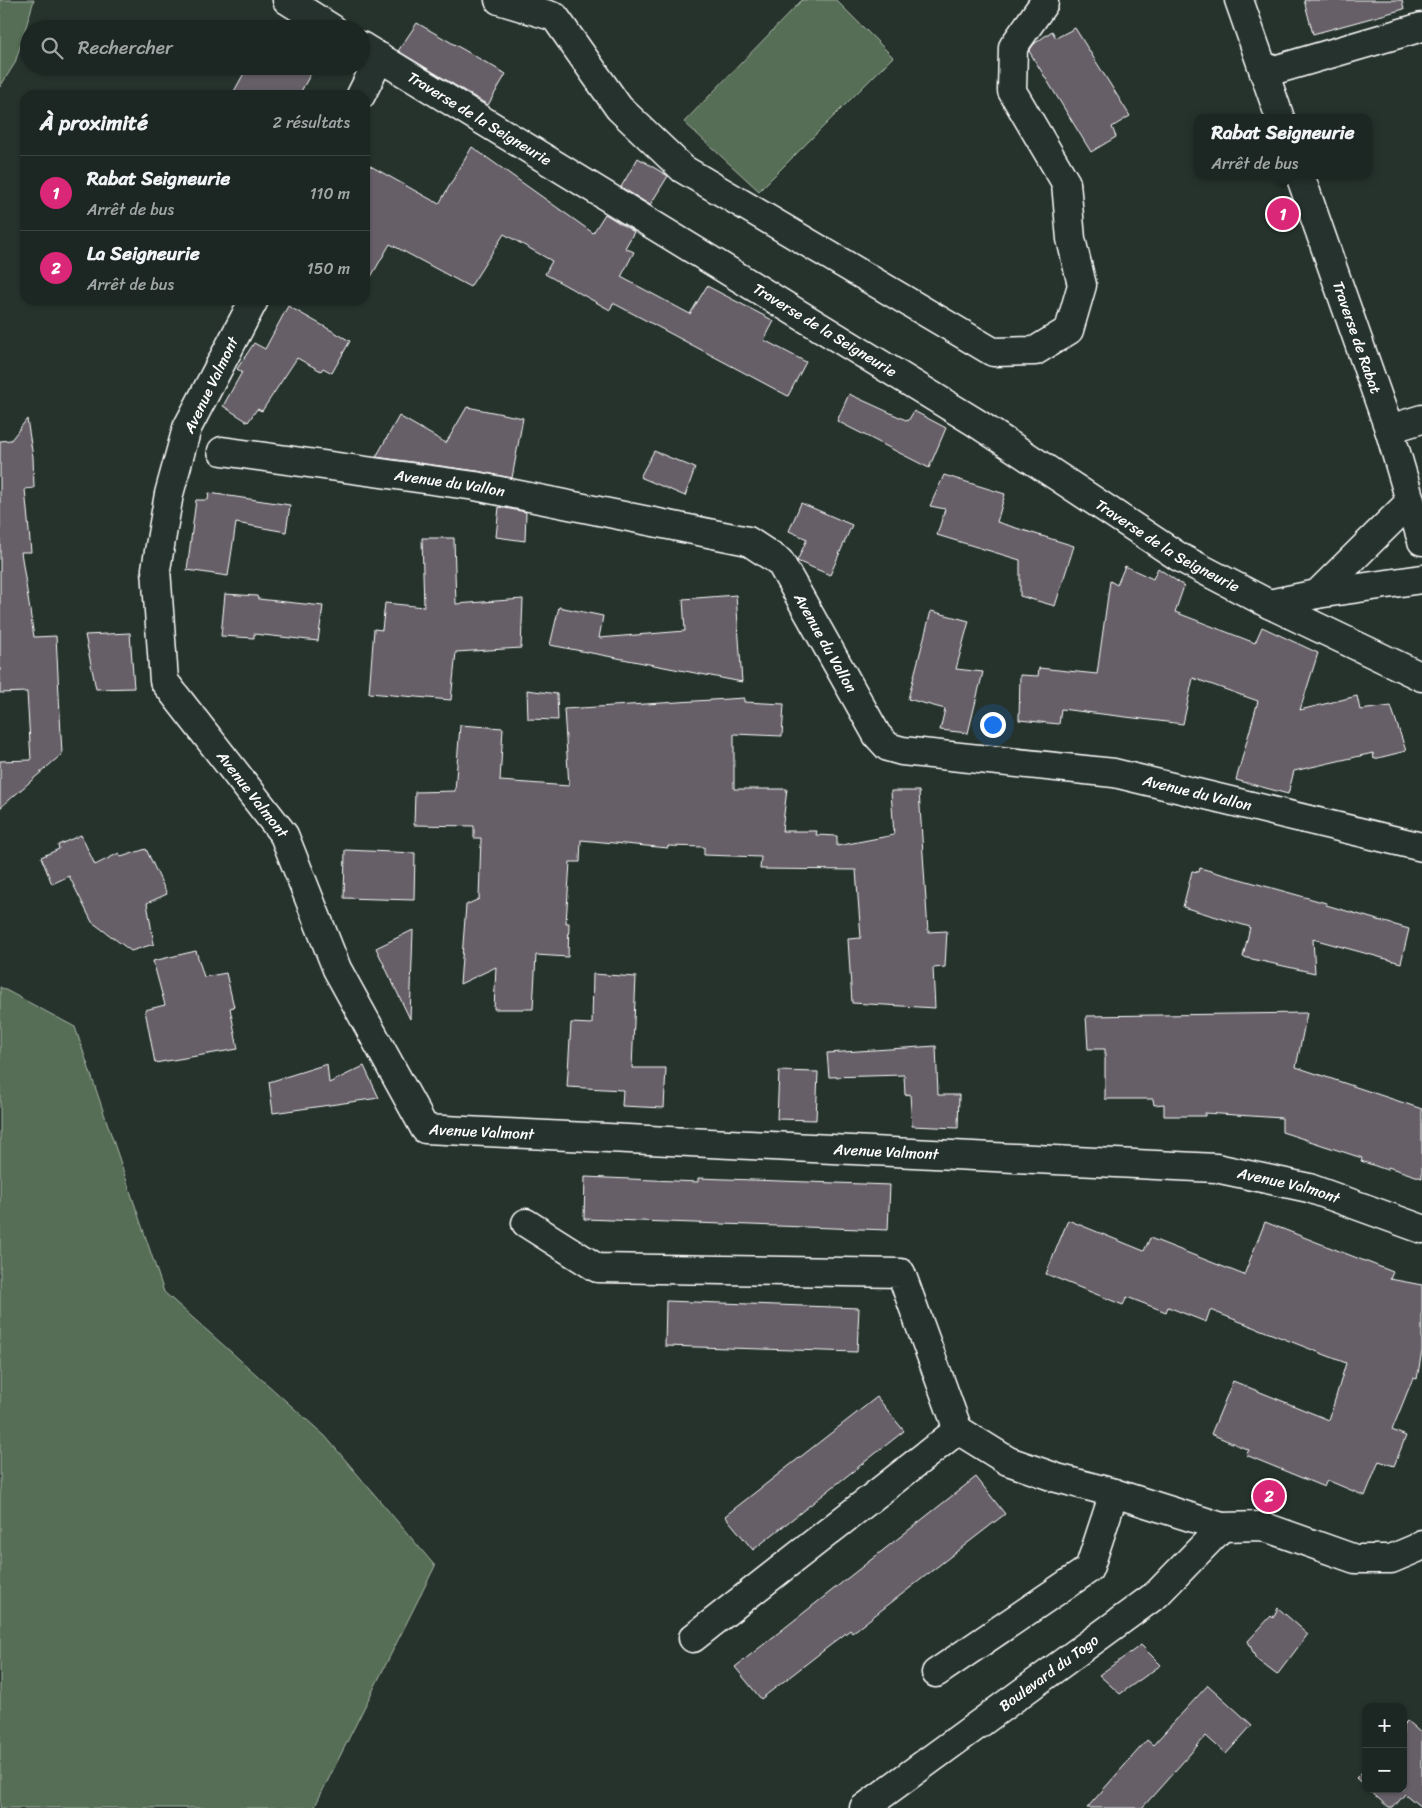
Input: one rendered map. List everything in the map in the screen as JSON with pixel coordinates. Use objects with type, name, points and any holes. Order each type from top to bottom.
[{"type":"street","points":[[286,0],[318,20]]},
{"type":"street","points":[[499,0],[551,8],[619,108],[683,169],[993,352],[1035,350],[1069,330],[1082,285],[1071,239],[1066,183],[1012,91],[1013,47],[1044,3],[1044,0]]},
{"type":"street","points":[[1239,0],[1279,114]]},
{"type":"street","points":[[1264,73],[1422,27]]},
{"type":"street","name":"Traverse de la Seigneurie","points":[[371,52],[975,422],[1179,557],[1269,604],[1422,677]]},
{"type":"street","points":[[362,90],[366,75]]},
{"type":"street","name":"Traverse de Rabat","points":[[1301,179],[1389,429],[1410,502]]},
{"type":"street","name":"Avenue Valmont","points":[[251,305],[187,428],[169,494],[156,569],[164,681],[284,835],[338,969],[425,1129],[1216,1168],[1309,1188],[1422,1229]]},
{"type":"street","points":[[1389,429],[1422,419]]},
{"type":"street","name":"Avenue du Vallon","points":[[222,451],[475,486],[748,541],[780,562],[877,735],[888,747],[902,751],[1114,774],[1422,847]]},
{"type":"street","points":[[1317,594],[1410,502],[1422,541]]},
{"type":"street","points":[[1269,604],[1317,594],[1422,579]]},
{"type":"street","points":[[526,1223],[597,1268],[901,1273],[958,1430],[1008,1461],[1057,1478],[1114,1493],[1222,1527],[1262,1526],[1356,1559],[1391,1559],[1420,1553]]},
{"type":"street","points":[[693,1638],[958,1430]]},
{"type":"street","points":[[936,1672],[1089,1569],[1114,1493]]},
{"type":"street","name":"Boulevard du Togo","points":[[864,1808],[1158,1594],[1222,1527]]},
{"type":"green space","points":[[0,0],[34,0],[28,20],[20,20],[20,46],[15,63],[0,87]]},
{"type":"green space","points":[[802,0],[836,0],[893,57],[759,191],[684,122]]},
{"type":"green space","points":[[0,987],[75,1027],[164,1292],[325,1436],[435,1566],[314,1808],[0,1808]]},
{"type":"building","points":[[1304,0],[1402,0],[1404,9],[1313,34]]},
{"type":"building","points":[[417,23],[506,74],[488,105],[398,51]]},
{"type":"building","points":[[1075,28],[1130,116],[1112,127],[1116,137],[1091,152],[1029,51],[1034,44],[1052,31],[1056,38]]},
{"type":"building","points":[[243,75],[310,75],[302,90],[235,90]]},
{"type":"building","points":[[472,147],[593,233],[605,214],[634,232],[625,248],[634,252],[621,277],[690,314],[707,286],[774,321],[764,340],[806,362],[788,396],[613,303],[610,310],[545,274],[552,261],[504,234],[470,287],[390,244],[370,278],[370,166],[439,204]]},
{"type":"building","points":[[638,158],[668,176],[650,205],[621,187]]},
{"type":"building","points":[[288,306],[350,341],[332,373],[323,368],[321,371],[297,358],[262,411],[257,409],[248,422],[223,406],[242,372],[237,369],[254,343],[265,349]]},
{"type":"building","points":[[849,394],[908,421],[914,411],[946,428],[929,468],[837,421]]},
{"type":"building","points":[[467,407],[523,418],[512,478],[477,471],[376,457],[399,416],[446,443]]},
{"type":"building","points":[[27,419],[33,457],[34,488],[25,489],[31,552],[21,552],[34,637],[56,636],[62,754],[0,808],[0,761],[31,760],[27,692],[0,693],[0,441],[11,440]]},
{"type":"building","points":[[654,451],[695,468],[685,496],[640,477]]},
{"type":"building","points":[[944,475],[1005,494],[997,522],[1074,546],[1055,606],[1020,596],[1020,560],[937,535],[945,509],[930,506]]},
{"type":"building","points":[[209,493],[290,505],[286,532],[236,523],[228,576],[187,570],[196,500],[208,500]]},
{"type":"building","points":[[801,503],[852,525],[830,575],[797,561],[807,539],[789,531]]},
{"type":"building","points":[[499,507],[526,512],[525,541],[496,537]]},
{"type":"building","points":[[422,538],[454,538],[456,604],[523,599],[521,648],[456,652],[451,700],[369,693],[374,629],[382,630],[385,603],[424,607]]},
{"type":"building","points":[[1125,566],[1153,579],[1158,568],[1184,586],[1175,612],[1255,643],[1262,627],[1318,653],[1300,710],[1357,696],[1360,710],[1391,706],[1406,751],[1374,759],[1373,753],[1294,771],[1288,794],[1236,780],[1258,701],[1193,678],[1183,724],[1061,709],[1059,724],[1019,720],[1020,675],[1038,676],[1039,668],[1097,674],[1110,581],[1117,585]]},
{"type":"building","points":[[225,594],[257,596],[258,599],[323,606],[318,641],[254,634],[254,638],[221,636]]},
{"type":"building","points":[[736,595],[742,682],[550,645],[559,607],[603,616],[599,638],[685,631],[683,599]]},
{"type":"building","points":[[931,611],[969,621],[956,669],[983,672],[968,733],[940,730],[945,709],[908,699]]},
{"type":"building","points":[[130,633],[134,688],[96,689],[85,635]]},
{"type":"building","points":[[527,690],[557,694],[558,720],[528,719]]},
{"type":"building","points":[[744,698],[744,702],[784,704],[782,736],[734,734],[734,789],[787,789],[782,831],[817,831],[816,835],[837,836],[837,846],[894,835],[891,791],[919,791],[928,932],[947,931],[945,967],[933,968],[935,1008],[852,1003],[848,939],[861,938],[856,870],[760,869],[761,857],[704,855],[704,847],[668,846],[668,848],[581,840],[580,862],[570,862],[566,923],[569,923],[568,957],[536,955],[533,1009],[494,1009],[496,967],[460,984],[466,905],[479,899],[481,838],[474,838],[474,826],[414,825],[415,792],[455,791],[460,725],[503,728],[500,781],[569,786],[564,709]]},
{"type":"building","points":[[81,835],[95,865],[119,853],[121,857],[146,849],[167,894],[147,903],[154,944],[131,951],[92,922],[69,876],[52,884],[41,857],[59,849],[58,845]]},
{"type":"building","points":[[345,850],[415,853],[414,900],[344,898]]},
{"type":"building","points":[[1200,868],[1326,903],[1326,905],[1409,929],[1401,963],[1313,939],[1315,973],[1243,957],[1250,927],[1183,907],[1192,871],[1199,872]]},
{"type":"building","points":[[413,930],[410,1019],[376,948]]},
{"type":"building","points":[[196,951],[204,977],[226,973],[234,1007],[230,1008],[238,1049],[155,1063],[145,1010],[165,1005],[153,961]]},
{"type":"building","points":[[593,974],[636,977],[632,1068],[666,1068],[664,1108],[622,1106],[623,1090],[567,1087],[571,1023],[592,1024]]},
{"type":"building","points":[[1307,1013],[1296,1067],[1422,1109],[1422,1178],[1388,1167],[1387,1170],[1361,1161],[1362,1158],[1282,1132],[1282,1118],[1205,1113],[1205,1116],[1164,1116],[1164,1104],[1154,1105],[1153,1099],[1105,1099],[1105,1049],[1088,1049],[1086,1016]]},
{"type":"building","points":[[936,1046],[938,1095],[959,1095],[958,1128],[912,1126],[910,1094],[905,1095],[904,1075],[829,1077],[827,1053]]},
{"type":"building","points":[[327,1064],[329,1083],[364,1066],[379,1098],[273,1113],[269,1082]]},
{"type":"building","points":[[779,1071],[818,1072],[816,1120],[777,1119]]},
{"type":"building","points":[[585,1177],[698,1182],[698,1178],[890,1185],[888,1230],[584,1219]]},
{"type":"building","points":[[1068,1220],[1144,1251],[1150,1238],[1244,1275],[1265,1222],[1393,1272],[1390,1279],[1422,1285],[1422,1351],[1417,1379],[1413,1378],[1392,1430],[1406,1436],[1394,1466],[1379,1461],[1365,1496],[1327,1480],[1324,1487],[1246,1455],[1249,1450],[1211,1434],[1233,1381],[1329,1420],[1346,1363],[1210,1310],[1206,1322],[1168,1307],[1166,1312],[1127,1297],[1123,1305],[1046,1274]]},
{"type":"building","points":[[666,1301],[859,1308],[857,1352],[665,1346]]},
{"type":"building","points":[[877,1397],[904,1431],[753,1550],[725,1516]]},
{"type":"building","points":[[976,1477],[1005,1514],[852,1633],[850,1630],[761,1699],[735,1667]]},
{"type":"building","points":[[1278,1608],[1308,1634],[1277,1675],[1256,1659],[1248,1641],[1271,1616],[1273,1618]]},
{"type":"building","points":[[1141,1645],[1161,1665],[1120,1694],[1099,1675]]},
{"type":"building","points":[[1208,1685],[1252,1725],[1226,1754],[1206,1736],[1142,1808],[1087,1808],[1147,1740],[1153,1745]]},
{"type":"building","points":[[1407,1721],[1422,1734],[1422,1808],[1405,1794],[1393,1808],[1389,1808],[1372,1793],[1407,1793]]},
{"type":"building","points":[[1362,1772],[1362,1783],[1356,1778]]},
{"type":"place","name":"Rabat Seigneurie","points":[[1283,214]]},
{"type":"place","name":"La Seigneurie","points":[[1269,1496]]}]
